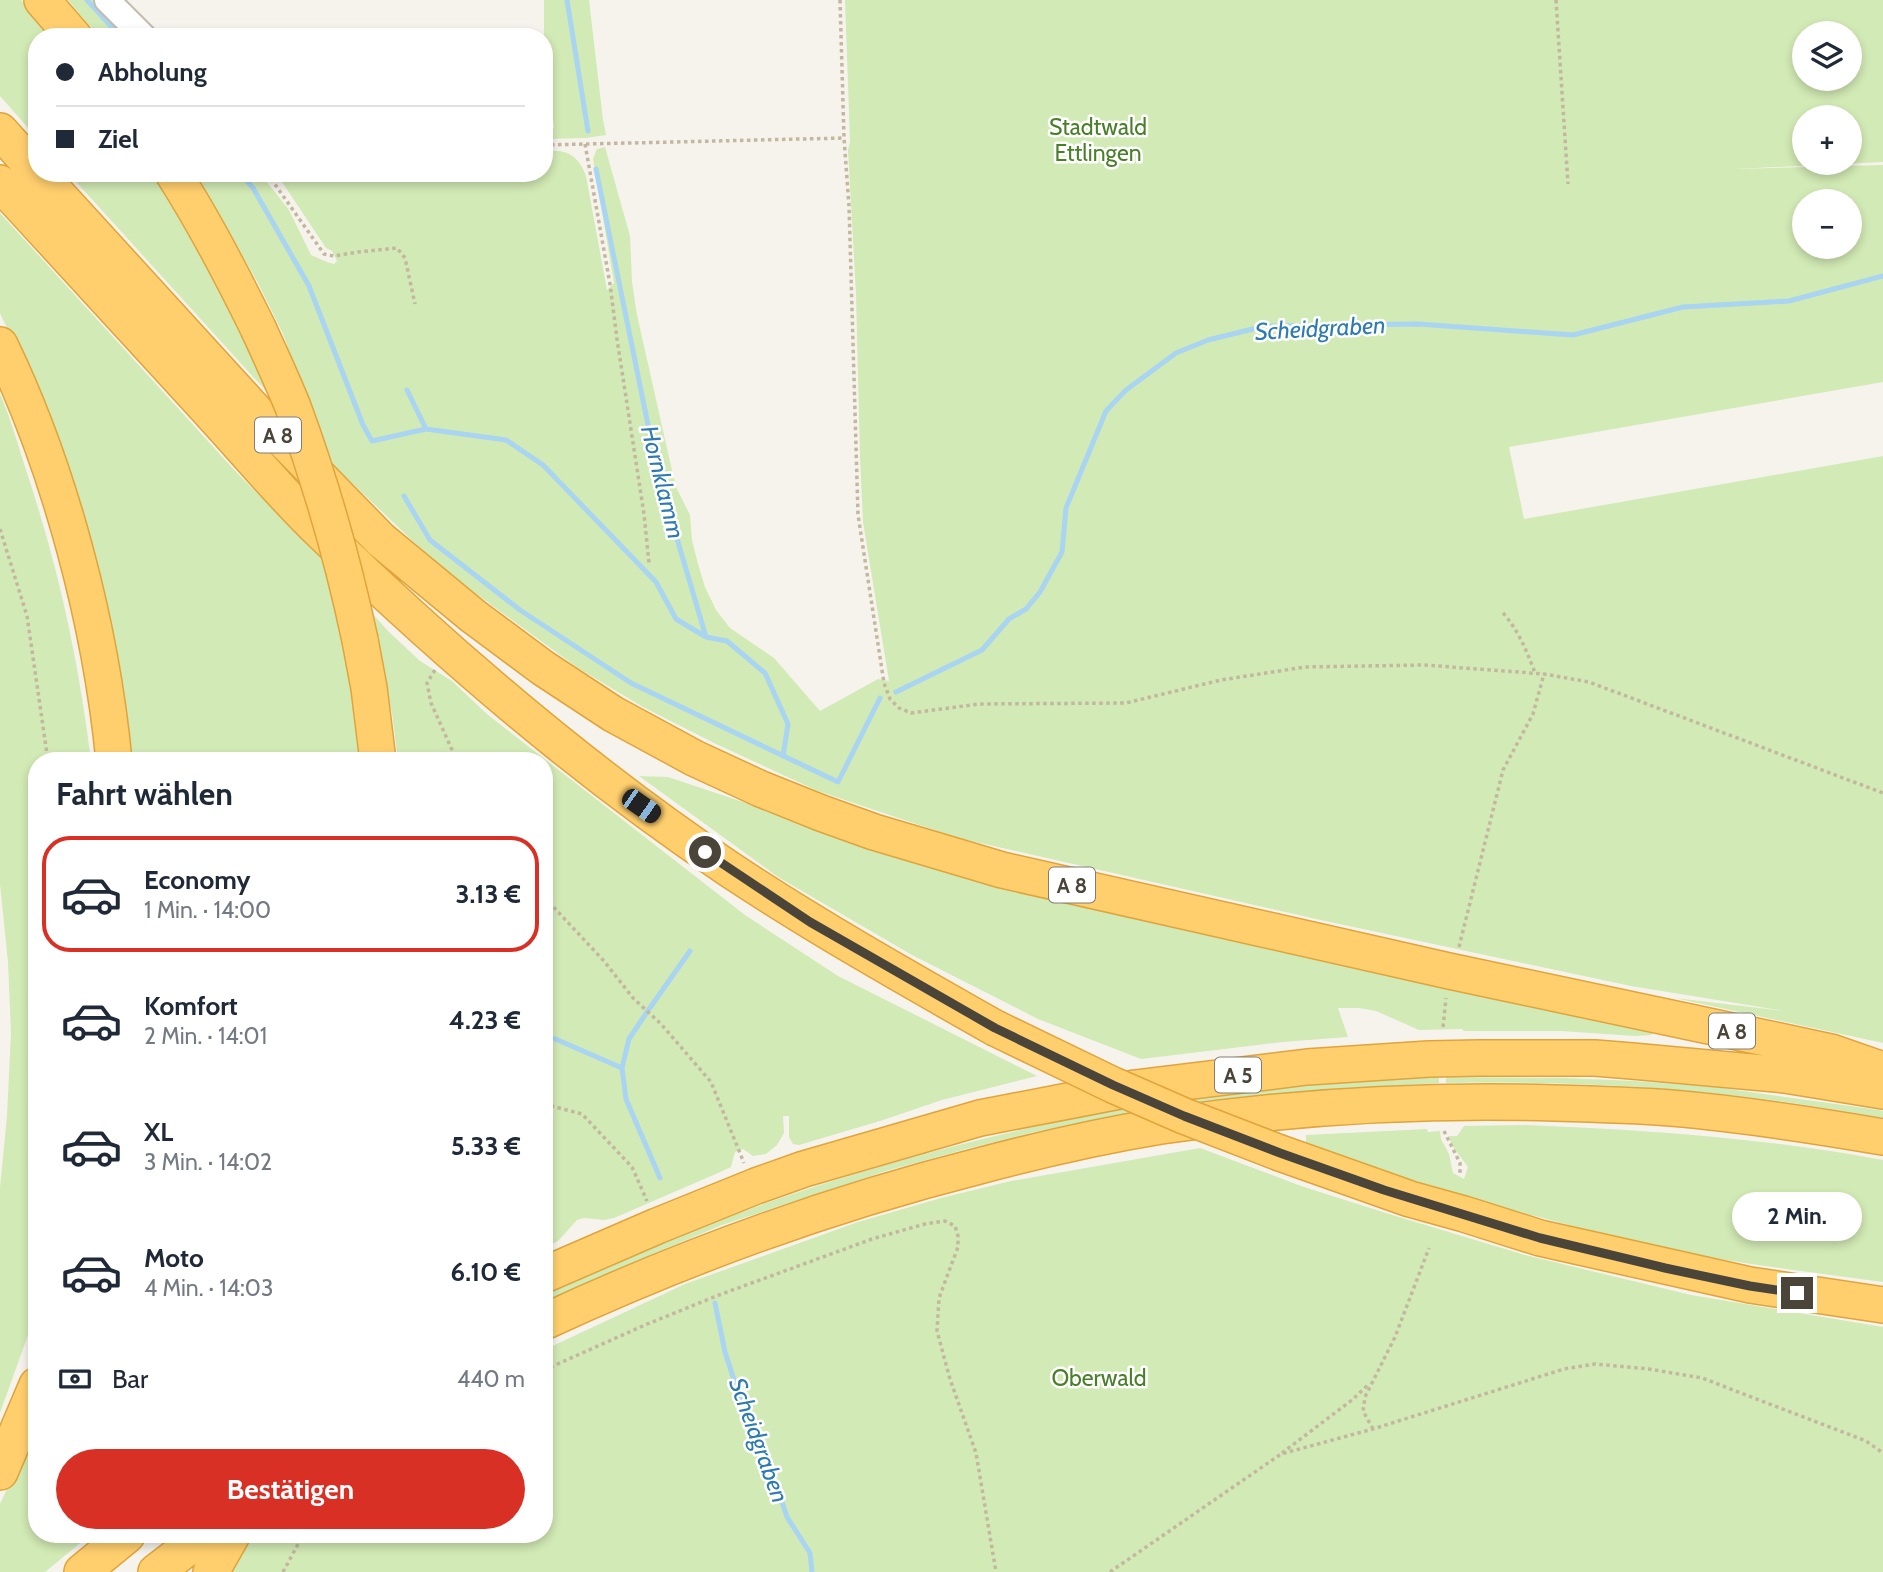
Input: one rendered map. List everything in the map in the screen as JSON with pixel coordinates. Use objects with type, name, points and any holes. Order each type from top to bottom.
[{"type":"highway","points":[[42,0],[66,28]]},
{"type":"highway","name":"A 8","points":[[0,131],[28,162]]},
{"type":"highway","name":"A 8","points":[[46,182],[259,415],[381,540],[473,616],[543,668],[612,714],[694,758],[821,813],[874,832],[1002,870],[1449,971],[1831,1052],[1883,1070]]},
{"type":"highway","name":"A 8","points":[[179,182],[233,276],[258,328],[292,404],[313,463],[346,574],[369,688],[377,752]]},
{"type":"highway","name":"A 8","points":[[0,183],[318,530],[448,650],[552,738],[641,806],[810,922],[995,1028],[1184,1116],[1280,1153],[1410,1199],[1540,1238],[1750,1286],[1883,1305]]},
{"type":"highway","points":[[0,345],[33,423],[74,548],[96,643],[113,752]]},
{"type":"highway","name":"A 5","points":[[553,1271],[756,1186],[852,1154],[980,1118],[1135,1088],[1307,1067],[1429,1059],[1595,1059],[1785,1075],[1883,1091]]},
{"type":"highway","name":"A 5","points":[[553,1318],[682,1262],[822,1210],[1025,1154],[1161,1126],[1357,1106],[1509,1102],[1669,1108],[1883,1137]]},
{"type":"highway","points":[[0,1472],[28,1406]]},
{"type":"highway","points":[[82,1572],[117,1543]]},
{"type":"highway","points":[[156,1572],[194,1543]]},
{"type":"highway","points":[[211,1572],[227,1543]]},
{"type":"lane","points":[[107,0],[135,28]]},
{"type":"path","points":[[840,0],[859,515],[884,683],[890,699],[900,708],[911,713],[979,704],[1126,703],[1221,680],[1305,667],[1423,664],[1535,673],[1589,682],[1883,793]]},
{"type":"path","points":[[1556,0],[1568,184]]},
{"type":"path","points":[[553,145],[844,138]]},
{"type":"path","points":[[585,144],[610,284],[649,563]]},
{"type":"path","points":[[273,182],[324,254],[334,256],[397,248],[405,258],[415,304]]},
{"type":"path","points":[[0,529],[27,616],[47,752]]},
{"type":"path","points":[[1503,613],[1525,647],[1535,673]]},
{"type":"path","points":[[448,650],[427,683],[430,703],[453,752]]},
{"type":"path","points":[[1459,947],[1503,770],[1533,714],[1544,674]]},
{"type":"path","points":[[553,907],[604,961],[633,998],[662,1024],[711,1082],[756,1186]]},
{"type":"path","points":[[1443,1027],[1447,995]]},
{"type":"path","points":[[553,1106],[582,1114],[632,1167],[657,1226]]},
{"type":"path","points":[[1444,1131],[1460,1163],[1460,1174]]},
{"type":"path","points":[[553,1366],[719,1295],[872,1239],[946,1221],[955,1226],[958,1247],[939,1298],[937,1331],[950,1379],[976,1453],[996,1572]]},
{"type":"path","points":[[1373,1429],[1363,1411],[1365,1397],[1395,1337],[1429,1248]]},
{"type":"path","points":[[1280,1454],[1373,1429],[1564,1369],[1595,1364],[1702,1378],[1866,1441],[1883,1453]]},
{"type":"path","points":[[1110,1572],[1280,1454],[1352,1400],[1371,1381]]},
{"type":"path","points":[[283,1572],[299,1543]]},
{"type":"green space","points":[[0,0],[21,0],[47,28],[28,28],[28,128],[0,96]]},
{"type":"green space","points":[[68,0],[103,0],[131,28],[91,28]]},
{"type":"green space","points":[[544,0],[589,0],[606,135],[553,139],[553,28],[544,28]]},
{"type":"green space","name":"Stadtwald Ettlingen","points":[[845,0],[1883,0],[1883,162],[1862,163],[1862,105],[1792,105],[1792,166],[1735,169],[1792,167],[1792,175],[1862,175],[1862,166],[1883,165],[1883,382],[1509,447],[1524,519],[1883,456],[1883,1043],[1675,998],[1784,1011],[1631,986],[1316,919],[958,838],[818,791],[643,707],[578,668],[471,590],[418,546],[330,462],[283,334],[258,283],[201,182],[267,182],[289,210],[311,255],[334,264],[337,261],[332,251],[326,248],[282,182],[553,182],[553,151],[565,152],[580,163],[586,176],[607,290],[614,283],[593,159],[597,149],[605,147],[630,236],[637,315],[673,475],[690,515],[692,540],[705,587],[716,610],[730,628],[774,658],[820,711],[878,679],[889,681],[863,522],[856,294],[848,150],[850,141]]},
{"type":"green space","points":[[76,182],[160,182],[205,253],[267,392]]},
{"type":"green space","points":[[0,213],[237,473],[326,562],[341,616],[362,752],[127,752],[25,367],[0,313]]},
{"type":"green space","points":[[0,394],[11,422],[57,578],[74,650],[90,752],[28,752],[28,1335],[0,1413],[0,1188],[11,1033],[8,962],[0,884]]},
{"type":"green space","points":[[371,612],[420,661],[452,681],[488,715],[536,752],[397,752],[392,713]]},
{"type":"green space","points":[[553,766],[745,915],[838,976],[1037,1076],[942,1100],[799,1145],[793,1144],[789,1137],[789,1116],[783,1116],[784,1133],[777,1145],[766,1154],[753,1156],[743,1149],[735,1152],[731,1167],[614,1218],[577,1220],[553,1244]]},
{"type":"green space","points":[[639,776],[668,777],[824,829],[1414,982],[1653,1031],[1652,1035],[1419,1030],[1376,1011],[1338,1008],[1348,1037],[1141,1059],[1038,1019],[912,955],[778,877]]},
{"type":"green space","points":[[1439,1077],[1439,1083],[1336,1089],[1204,1103],[1034,1132],[886,1171],[722,1225],[553,1298],[553,1292],[625,1258],[708,1224],[878,1167],[1051,1123],[1227,1093]]},
{"type":"green space","points":[[1446,1077],[1564,1078],[1714,1087],[1879,1110],[1883,1111],[1883,1118],[1772,1100],[1679,1090],[1562,1083],[1446,1083]]},
{"type":"green space","points":[[1527,1125],[1706,1136],[1883,1160],[1883,1282],[1718,1259],[1621,1239],[1390,1177],[1390,1172],[1306,1143],[1306,1135],[1427,1129],[1428,1132],[1440,1131],[1453,1173],[1464,1179],[1468,1167],[1451,1144],[1449,1136],[1457,1136],[1464,1126]]},
{"type":"green space","name":"Oberwald","points":[[1200,1148],[1301,1186],[1525,1255],[1691,1295],[1883,1327],[1883,1572],[232,1572],[247,1543],[553,1543],[553,1346],[685,1284],[858,1222],[1011,1181]]},
{"type":"green space","points":[[28,1443],[28,1543],[80,1543],[45,1572],[0,1572],[0,1504]]},
{"type":"waterway","points":[[87,0],[113,28]]},
{"type":"waterway","name":"Hornklamm","points":[[567,0],[588,131]]},
{"type":"waterway","name":"Hornklamm","points":[[596,169],[658,474],[706,637],[727,641],[765,673],[788,724],[783,756]]},
{"type":"waterway","points":[[248,182],[309,286],[363,425],[372,441],[426,429]]},
{"type":"waterway","name":"Scheidgraben","points":[[896,692],[982,650],[1009,619],[1026,609],[1040,592],[1062,552],[1066,508],[1106,411],[1126,390],[1176,353],[1208,340],[1265,326],[1418,324],[1573,335],[1683,307],[1789,301],[1883,276]]},
{"type":"waterway","points":[[407,390],[426,429],[506,440],[543,465],[656,582],[676,619],[706,637]]},
{"type":"waterway","points":[[404,496],[430,540],[520,610],[631,683],[838,782],[880,698]]},
{"type":"waterway","name":"Scheidgraben","points":[[660,1178],[626,1099],[622,1068],[629,1039],[690,951]]},
{"type":"waterway","points":[[553,1038],[622,1068]]},
{"type":"waterway","name":"Scheidgraben","points":[[715,1303],[725,1352],[743,1408],[772,1472],[787,1517],[810,1553],[812,1572]]},
{"type":"route","points":[[705,852],[810,922],[995,1028],[1184,1116],[1410,1199],[1540,1238],[1665,1268],[1797,1293]]}]
